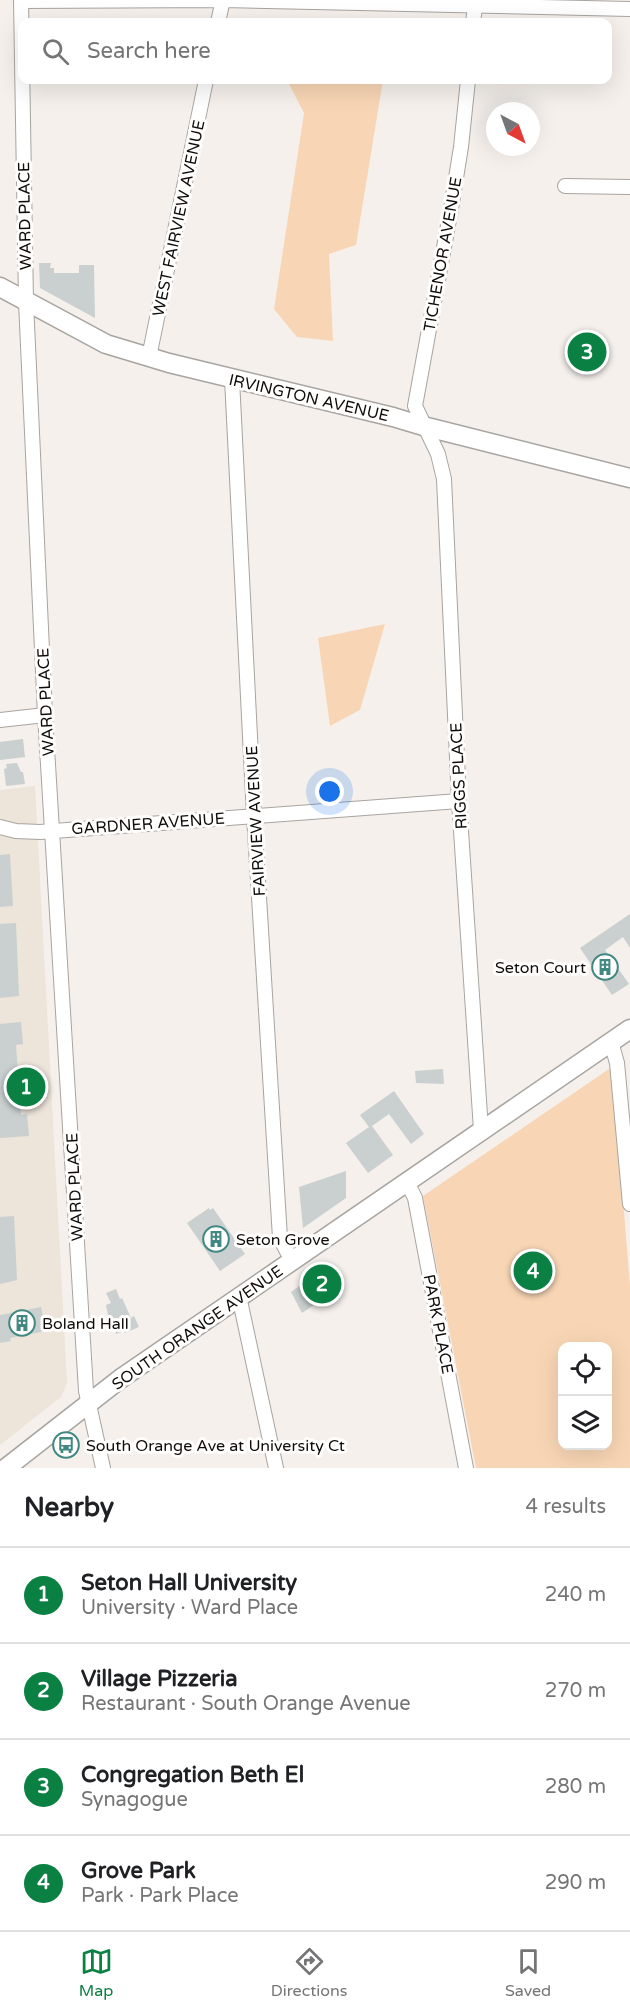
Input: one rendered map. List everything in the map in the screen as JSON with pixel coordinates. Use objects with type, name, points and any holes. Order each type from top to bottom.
[{"type":"main road","name":"IRVINGTON AVENUE","points":[[0,287],[106,344],[169,363],[389,416],[630,478]]},
{"type":"main road","name":"SOUTH ORANGE AVENUE","points":[[6,1468],[89,1403],[239,1296],[630,1029]]},
{"type":"street","points":[[21,0],[476,2],[630,9]]},
{"type":"street","name":"WARD PLACE","points":[[21,0],[21,18]]},
{"type":"street","points":[[219,18],[223,0]]},
{"type":"street","points":[[474,18],[476,2]]},
{"type":"street","name":"WARD PLACE","points":[[22,84],[26,302],[45,715],[86,1391],[103,1468]]},
{"type":"street","name":"WEST FAIRVIEW AVENUE","points":[[149,357],[205,84]]},
{"type":"street","name":"TICHENOR AVENUE","points":[[423,426],[415,406],[451,209],[468,84]]},
{"type":"street","points":[[566,186],[630,187]]},
{"type":"street","name":"FAIRVIEW AVENUE","points":[[232,378],[254,816],[280,1238],[292,1261]]},
{"type":"street","name":"RIGGS PLACE","points":[[423,426],[438,454],[444,479],[459,801],[481,1130]]},
{"type":"street","points":[[0,720],[45,715]]},
{"type":"street","name":"GARDNER AVENUE","points":[[0,827],[16,831],[52,830],[459,801]]},
{"type":"street","points":[[611,1042],[618,1062],[630,1204]]},
{"type":"street","name":"PARK PLACE","points":[[407,1182],[415,1198],[466,1468]]},
{"type":"street","points":[[239,1296],[276,1468]]},
{"type":"shaded area","points":[[289,84],[382,84],[356,245],[329,254],[333,341],[297,337],[274,309],[304,113]]},
{"type":"shaded area","points":[[385,624],[360,710],[330,726],[318,638]]},
{"type":"shaded area","points":[[35,786],[67,1383],[61,1397],[0,1445],[0,790]]},
{"type":"shaded area","points":[[609,1069],[613,1076],[630,1286],[630,1468],[476,1468],[423,1196]]},
{"type":"building","points":[[39,263],[51,263],[50,268],[54,268],[54,273],[79,273],[79,265],[94,265],[95,318],[40,288]]},
{"type":"building","points":[[23,739],[25,757],[0,760],[0,742]]},
{"type":"building","points":[[17,763],[23,772],[25,784],[6,786],[4,769],[7,768],[6,764]]},
{"type":"building","points":[[10,854],[13,906],[0,907],[0,855]]},
{"type":"building","name":"Seton Court","points":[[630,914],[630,948],[623,937],[605,950],[629,984],[612,995],[580,948]]},
{"type":"building","points":[[16,923],[19,996],[0,998],[0,924]]},
{"type":"building","points":[[21,1022],[23,1044],[16,1045],[21,1115],[27,1114],[29,1136],[0,1138],[0,1024]]},
{"type":"building","points":[[443,1069],[444,1084],[416,1083],[415,1071]]},
{"type":"building","points":[[394,1091],[424,1134],[411,1144],[389,1114],[372,1126],[393,1155],[368,1173],[346,1143],[369,1127],[360,1115]]},
{"type":"building","points":[[346,1171],[346,1198],[303,1228],[299,1187]]},
{"type":"building","name":"Seton Grove","points":[[209,1208],[210,1210],[213,1208],[245,1254],[220,1271],[187,1223]]},
{"type":"building","name":"Boland Hall","points":[[14,1216],[17,1280],[0,1284],[0,1217]]},
{"type":"building","points":[[327,1267],[332,1282],[327,1284],[333,1292],[302,1313],[291,1292]]},
{"type":"building","points":[[116,1289],[131,1318],[134,1316],[139,1327],[116,1334],[111,1322],[106,1320],[108,1315],[106,1305],[111,1303],[106,1293]]},
{"type":"building","name":"Boland Hall","points":[[41,1307],[46,1331],[10,1338],[11,1341],[0,1343],[0,1315]]},
{"type":"place","name":"Congregation Beth El","points":[[587,352]]},
{"type":"place","name":"Seton Court","points":[[605,967]]},
{"type":"place","name":"Seton Hall University","points":[[26,1087]]},
{"type":"place","name":"Seton Grove","points":[[216,1239]]},
{"type":"place","name":"Grove Park","points":[[533,1271]]},
{"type":"place","name":"Village Pizzeria","points":[[322,1284]]},
{"type":"place","name":"Boland Hall","points":[[22,1323]]},
{"type":"place","name":"South Orange Ave at University Ct","points":[[66,1445]]}]
